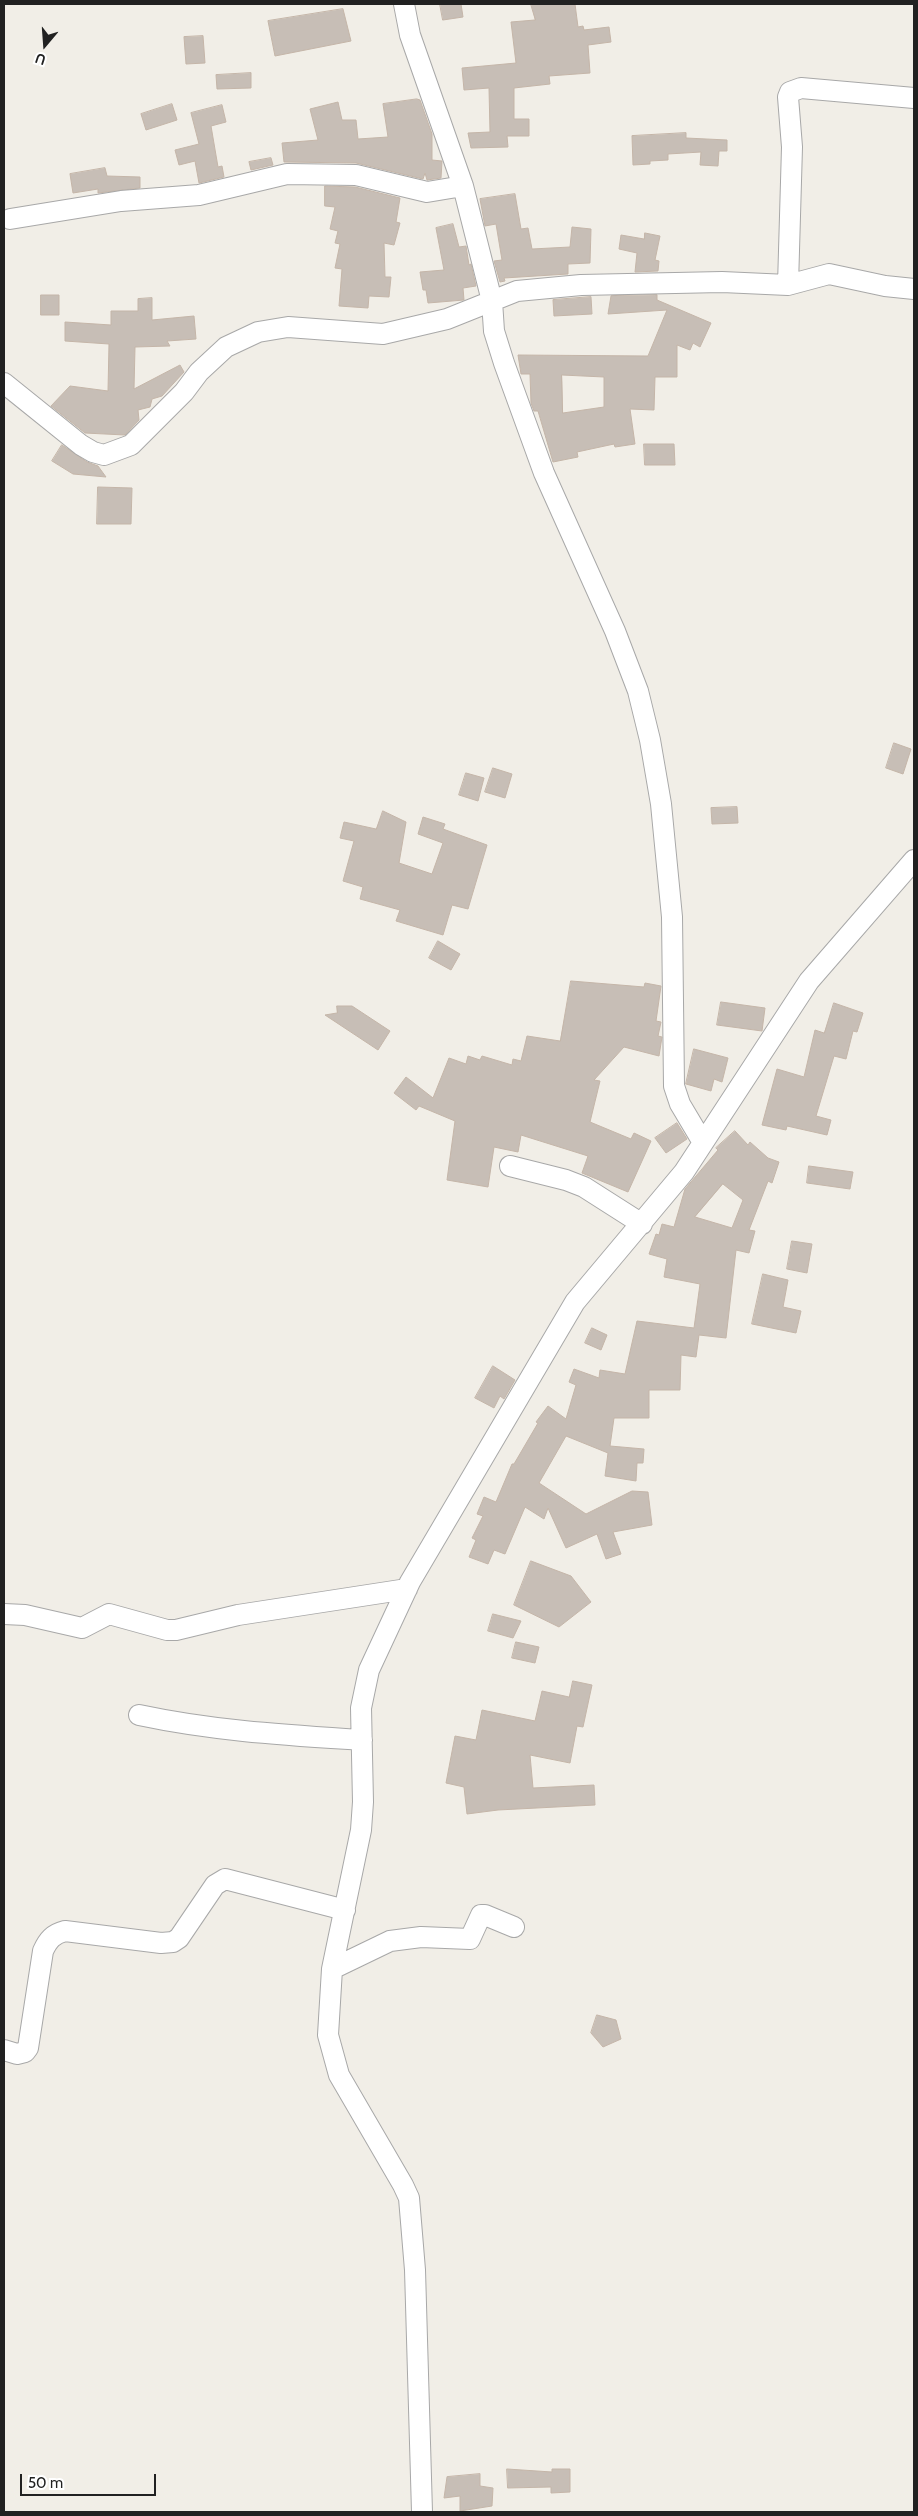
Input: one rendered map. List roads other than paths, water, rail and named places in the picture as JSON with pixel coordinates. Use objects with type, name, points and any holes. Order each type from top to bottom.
[{"type":"street","points":[[404,4],[410,35],[463,186],[492,301],[494,331],[504,363],[544,473],[616,631],[638,691],[650,740],[661,804],[672,916],[674,1086],[680,1104],[702,1141]]},
{"type":"street","points":[[788,286],[792,148],[788,97],[790,92],[801,88],[914,98]]},
{"type":"street","points":[[10,220],[121,202],[199,195],[287,174],[356,175],[427,192],[463,186]]},
{"type":"street","points":[[4,383],[81,445],[93,452],[104,455],[132,446],[184,392],[199,372],[226,347],[258,332],[288,327],[383,334],[447,318],[517,291],[581,285],[722,282],[788,286],[829,274],[914,289]]},
{"type":"street","points":[[422,2512],[415,2270],[409,2198],[339,2075],[328,2035],[332,1969],[361,1830],[361,1708],[364,1686],[406,1589],[575,1302],[684,1172],[702,1141],[809,981],[914,860]]},
{"type":"street","points":[[510,1166],[566,1180],[584,1187],[642,1224]]},
{"type":"street","points":[[4,1614],[25,1615],[82,1628],[109,1614],[167,1630],[176,1630],[238,1616],[406,1589]]},
{"type":"street","points":[[139,1715],[240,1732],[362,1740]]},
{"type":"street","points":[[4,2050],[17,2054],[25,2052],[28,2048],[43,1951],[46,1943],[57,1933],[65,1932],[161,1943],[173,1942],[179,1938],[215,1886],[225,1879],[345,1910]]},
{"type":"street","points":[[332,1969],[390,1940],[421,1936],[470,1939],[481,1915],[514,1927]]}]
